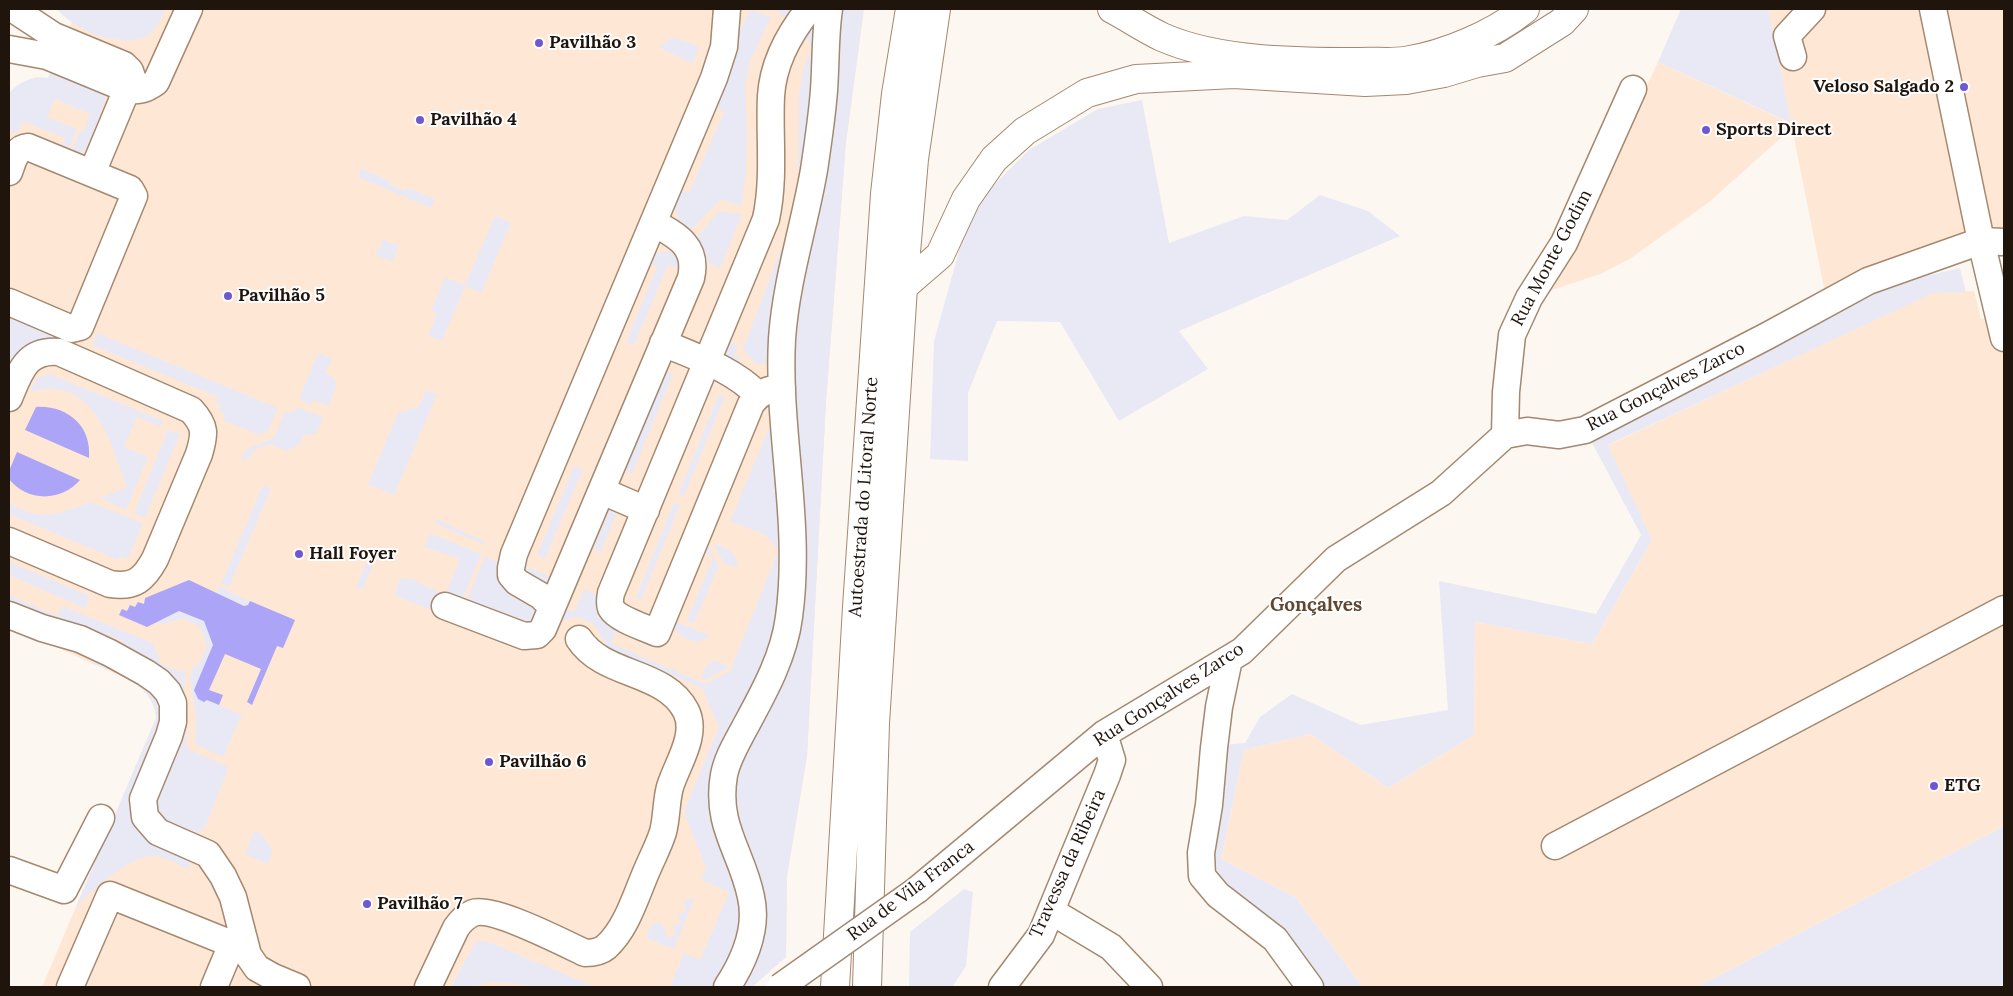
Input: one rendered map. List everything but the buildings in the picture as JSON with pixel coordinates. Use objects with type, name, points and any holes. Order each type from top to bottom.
[{"type":"highway","name":"Autoestrada do Litoral Norte","points":[[835,987],[856,607],[885,194],[896,94],[910,9]]},
{"type":"highway","name":"Autoestrada do Litoral Norte","points":[[867,987],[875,723],[903,287],[914,159],[936,9]]},
{"type":"highway","points":[[1112,9],[1162,37],[1207,51],[1248,57],[1327,62],[1405,61],[1435,53],[1482,37],[1512,20],[1525,9]]},
{"type":"highway","points":[[1477,63],[1492,48],[1550,9]]},
{"type":"highway","points":[[903,287],[940,255],[966,199],[994,159],[1025,131],[1087,93],[1136,79],[1234,74],[1365,82],[1406,80],[1506,58],[1562,22],[1574,9]]},
{"type":"street","points":[[13,9],[54,36],[124,65],[130,71],[132,77],[92,173]]},
{"type":"street","points":[[9,49],[47,56],[127,89],[137,91],[148,88],[156,82],[190,9]]},
{"type":"street","points":[[552,607],[541,596],[517,582],[511,575],[510,568],[514,554],[720,63],[726,34],[726,9]]},
{"type":"street","points":[[770,391],[751,404],[657,634],[618,615],[611,609],[611,593],[766,219],[771,197],[772,180],[771,94],[784,47],[793,30],[809,9]]},
{"type":"street","points":[[727,987],[736,973],[747,948],[752,925],[752,899],[724,817],[722,796],[724,773],[729,757],[771,677],[782,647],[789,619],[793,569],[792,507],[770,391],[782,340],[787,289],[807,209],[820,131],[829,9]]},
{"type":"street","points":[[1793,57],[1787,36],[1812,9]]},
{"type":"street","points":[[1933,9],[1993,241],[2004,338]]},
{"type":"street","name":"Rua Monte Godim","points":[[1505,435],[1506,392],[1512,334],[1529,298],[1564,243],[1633,89]]},
{"type":"street","points":[[9,172],[17,151],[28,147],[130,189],[134,196],[80,327],[72,328],[9,302]]},
{"type":"street","points":[[445,606],[512,632],[530,636],[537,635],[543,629],[602,491],[690,278],[694,264],[692,254],[684,244],[654,223]]},
{"type":"street","name":"Rua Gonçalves Zarco","points":[[1038,789],[1104,734],[1242,651],[1336,559],[1441,493],[1505,435],[1527,431],[1560,435],[1585,430],[1767,336],[1868,281],[1993,241]]},
{"type":"street","points":[[663,342],[736,376],[748,384],[770,391]]},
{"type":"street","points":[[9,398],[26,362],[36,354],[46,351],[58,352],[192,410],[200,419],[204,430],[199,454],[161,544],[148,572],[140,580],[121,586],[110,584],[9,541]]},
{"type":"street","points":[[602,491],[646,510]]},
{"type":"street","points":[[1555,846],[2004,609]]},
{"type":"street","points":[[9,615],[42,628],[62,641],[90,654],[131,665],[159,682],[168,692],[173,702],[174,713],[169,736],[143,799],[144,817],[158,832],[208,854],[223,876],[233,897],[238,942],[257,968],[297,987]]},
{"type":"street","points":[[428,987],[456,928],[461,921],[474,913],[494,913],[585,953],[595,953],[605,947],[626,919],[662,834],[667,814],[668,794],[688,740],[690,726],[680,699],[661,686],[599,659],[586,650],[579,639]]},
{"type":"street","points":[[1229,658],[1219,707],[1210,805],[1200,853],[1202,876],[1218,895],[1276,939],[1310,987]]},
{"type":"street","name":"Travessa da Ribeira","points":[[1002,987],[1040,935],[1112,760],[1104,734]]},
{"type":"street","name":"Rua de Vila Franca","points":[[780,987],[917,890],[1038,789]]},
{"type":"street","points":[[9,870],[64,890],[101,818]]},
{"type":"street","points":[[70,987],[110,894],[238,942]]},
{"type":"street","points":[[1051,911],[1111,947],[1147,987]]},
{"type":"street","points":[[214,987],[238,942]]},
{"type":"shaded area","points":[[57,9],[864,9],[846,142],[826,402],[807,756],[787,876],[786,957],[752,987],[42,987],[156,718],[155,709],[150,697],[141,687],[9,626],[9,93],[25,81],[36,77],[48,78],[72,22]]},
{"type":"shaded area","points":[[57,9],[165,9],[158,25],[149,35],[140,39],[126,40],[106,38],[88,32],[72,22]]},
{"type":"shaded area","points":[[750,9],[771,17],[750,61],[745,84],[746,172],[741,206],[721,199],[686,235],[678,218],[675,207],[675,195],[677,189],[689,193],[724,112],[712,106],[733,28],[741,29]]},
{"type":"shaded area","points":[[769,9],[797,9],[788,21],[779,12]]},
{"type":"shaded area","points":[[841,9],[864,9],[846,142],[826,402],[807,756],[787,876],[786,957],[752,987],[739,987],[742,845],[731,783],[783,679],[790,359]]},
{"type":"shaded area","points":[[1681,9],[1768,9],[1791,123],[1658,62]]},
{"type":"shaded area","points":[[1768,9],[2004,9],[2004,256],[1981,241],[1827,303],[1792,128],[1708,203],[1631,258],[1603,273],[1549,291],[1658,62],[1790,123]]},
{"type":"shaded area","points":[[819,10],[816,50],[800,33]]},
{"type":"shaded area","points":[[675,38],[699,46],[693,63],[659,48],[668,39]]},
{"type":"shaded area","points":[[810,52],[816,58],[812,128],[771,362],[757,365],[743,349],[791,223],[798,186],[799,96],[803,70]]},
{"type":"shaded area","points":[[52,70],[103,93],[106,98],[88,147],[80,153],[71,152],[80,131],[83,132],[90,114],[55,99],[47,117],[77,129],[68,150],[61,147],[65,138],[22,121],[17,134],[9,130],[9,93],[17,85],[27,81],[37,78],[48,78]]},
{"type":"shaded area","points":[[1142,100],[1169,243],[1244,216],[1287,220],[1320,195],[1368,211],[1400,236],[1179,331],[1208,369],[1119,421],[1060,322],[997,321],[968,393],[968,461],[930,459],[934,341],[971,208],[1029,150],[1098,109]]},
{"type":"shaded area","points":[[361,168],[390,181],[389,184],[405,191],[406,187],[435,199],[431,208],[358,177]]},
{"type":"shaded area","points":[[719,211],[742,214],[720,269],[709,262],[703,263],[692,243]]},
{"type":"shaded area","points":[[495,216],[511,223],[481,293],[465,286],[442,341],[428,336],[437,314],[431,311],[445,277],[465,285]]},
{"type":"shaded area","points":[[383,239],[399,246],[392,262],[376,255]]},
{"type":"shaded area","points":[[669,251],[679,258],[685,271],[668,265],[634,345],[626,342],[657,267],[651,264],[653,261],[650,259],[658,252]]},
{"type":"shaded area","points":[[1960,268],[1966,292],[1933,293],[1608,445],[1652,540],[1592,644],[1475,622],[1474,735],[1388,788],[1311,734],[1244,750],[1221,859],[1295,897],[1363,987],[1318,987],[1211,874],[1221,745],[1245,743],[1260,717],[1292,694],[1361,725],[1448,710],[1439,581],[1596,614],[1641,535],[1589,437],[1875,288]]},
{"type":"shaded area","points":[[1974,291],[1981,319],[2004,313],[2004,826],[1697,987],[1363,987],[1295,897],[1221,859],[1244,750],[1311,734],[1388,788],[1474,735],[1475,622],[1592,644],[1652,540],[1607,446],[1933,292]]},
{"type":"shaded area","points":[[9,311],[63,333],[58,344],[12,368],[9,366]]},
{"type":"shaded area","points":[[97,333],[278,408],[268,431],[260,435],[223,420],[225,414],[219,411],[221,406],[216,403],[218,397],[92,345]]},
{"type":"shaded area","points":[[725,341],[738,346],[734,355],[740,358],[738,364],[725,354]]},
{"type":"shaded area","points":[[318,353],[332,359],[325,373],[333,377],[337,386],[328,406],[314,400],[311,405],[299,399]]},
{"type":"shaded area","points":[[666,371],[673,374],[632,474],[625,471]]},
{"type":"shaded area","points":[[47,373],[163,421],[161,427],[137,417],[124,447],[148,457],[126,510],[100,498],[127,487],[114,451],[96,416],[84,402],[70,393],[52,389],[30,392],[37,377],[46,376]]},
{"type":"shaded area","points":[[427,390],[437,394],[394,495],[368,484],[398,413],[418,407]]},
{"type":"shaded area","points":[[719,394],[725,396],[684,496],[678,494]]},
{"type":"shaded area","points":[[36,407],[57,409],[75,419],[86,436],[89,446],[89,458],[25,430]]},
{"type":"shaded area","points":[[297,407],[323,417],[316,434],[304,435],[299,445],[286,451],[271,444],[252,451],[250,458],[241,460],[246,449],[274,438],[285,411],[292,412]]},
{"type":"shaded area","points":[[776,411],[786,567],[776,645],[731,737],[739,893],[743,919],[726,971],[713,987],[670,987],[684,953],[700,960],[729,892],[702,880],[706,869],[685,815],[685,809],[719,727],[702,688],[608,648],[595,625],[585,620],[576,617],[559,623],[561,607],[574,612],[584,589],[601,597],[618,626],[611,643],[705,684],[730,671],[778,551],[766,535],[730,521]]},
{"type":"shaded area","points":[[168,430],[180,434],[145,518],[134,513]]},
{"type":"shaded area","points":[[17,452],[80,480],[72,487],[54,495],[34,495],[25,492],[16,487],[9,479],[9,471]]},
{"type":"shaded area","points":[[574,466],[583,469],[545,559],[537,555]]},
{"type":"shaded area","points":[[263,485],[271,489],[229,587],[221,584]]},
{"type":"shaded area","points":[[9,502],[30,513],[49,514],[59,513],[90,502],[143,523],[128,559],[120,556],[118,560],[9,514]]},
{"type":"shaded area","points":[[674,502],[680,505],[641,600],[636,597]]},
{"type":"shaded area","points":[[621,503],[601,552],[593,549],[609,511],[602,509]]},
{"type":"shaded area","points":[[436,519],[484,541],[483,544],[434,523]]},
{"type":"shaded area","points":[[430,533],[481,554],[461,603],[441,614],[394,595],[401,577],[409,580],[410,578],[445,595],[460,559],[424,547]]},
{"type":"shaded area","points":[[707,544],[719,566],[694,623],[687,621],[713,557],[700,551]]},
{"type":"shaded area","points":[[713,544],[723,546],[734,554],[737,568],[724,563]]},
{"type":"shaded area","points":[[485,556],[501,564],[541,606],[532,629],[465,604]]},
{"type":"shaded area","points":[[9,562],[90,596],[85,608],[9,575]]},
{"type":"shaded area","points":[[366,563],[373,565],[362,590],[356,587]]},
{"type":"shaded area","points":[[519,564],[557,579],[553,587],[522,579]]},
{"type":"shaded area","points":[[189,580],[244,606],[248,605],[250,601],[295,620],[283,648],[277,646],[252,705],[247,702],[261,669],[225,654],[209,690],[223,695],[219,705],[207,700],[204,702],[198,699],[194,690],[213,645],[204,621],[179,611],[147,627],[119,615],[122,609],[127,611],[130,605],[135,607],[138,602],[144,604],[145,598]]},
{"type":"shaded area","points":[[220,586],[250,601],[248,605],[245,606],[216,594]]},
{"type":"shaded area","points":[[9,595],[57,616],[62,606],[153,643],[161,664],[180,672],[186,669],[184,689],[188,721],[182,720],[135,656],[120,640],[9,603]]},
{"type":"shaded area","points":[[179,611],[204,621],[213,645],[194,690],[198,699],[204,702],[207,700],[242,715],[223,757],[195,744],[196,716],[190,679],[193,666],[199,664],[207,645],[199,626],[181,618],[162,625],[156,623]]},
{"type":"shaded area","points":[[672,620],[710,636],[699,642],[686,639],[673,630]]},
{"type":"shaded area","points":[[79,658],[132,677],[153,694],[159,706],[161,720],[133,788],[132,802],[192,856],[188,869],[168,859],[155,856],[135,861],[123,867],[100,884],[75,909],[156,718],[153,705],[138,686],[115,673]]},
{"type":"shaded area","points":[[714,660],[727,665],[727,668],[706,680],[701,678],[707,665]]},
{"type":"shaded area","points":[[181,726],[187,727],[186,743],[188,749],[229,767],[205,827],[196,834],[159,819],[154,793]]},
{"type":"shaded area","points":[[2004,826],[2004,987],[1697,987]]},
{"type":"shaded area","points":[[254,831],[260,833],[273,851],[267,864],[245,854]]},
{"type":"shaded area","points":[[964,889],[973,892],[966,966],[952,987],[909,987],[910,932]]},
{"type":"shaded area","points":[[694,899],[674,949],[646,938],[651,925],[661,922],[668,938],[676,935],[673,926],[681,923],[678,914],[686,910],[683,902]]},
{"type":"shaded area","points":[[486,941],[595,987],[535,987],[488,982],[472,987],[451,987],[475,943]]},
{"type":"place","name":"Pavilhão 3","points":[[539,43]]},
{"type":"place","name":"Veloso Salgado 2","points":[[1964,87]]},
{"type":"place","name":"Pavilhão 4","points":[[420,120]]},
{"type":"place","name":"Sports Direct","points":[[1706,130]]},
{"type":"place","name":"Pavilhão 5","points":[[228,296]]},
{"type":"place","name":"Hall Foyer","points":[[299,554]]},
{"type":"place","name":"Pavilhão 6","points":[[489,762]]},
{"type":"place","name":"ETG","points":[[1934,786]]},
{"type":"place","name":"Pavilhão 7","points":[[367,904]]},
{"type":"district","name":"Gonçalves","points":[[1316,606]]}]
